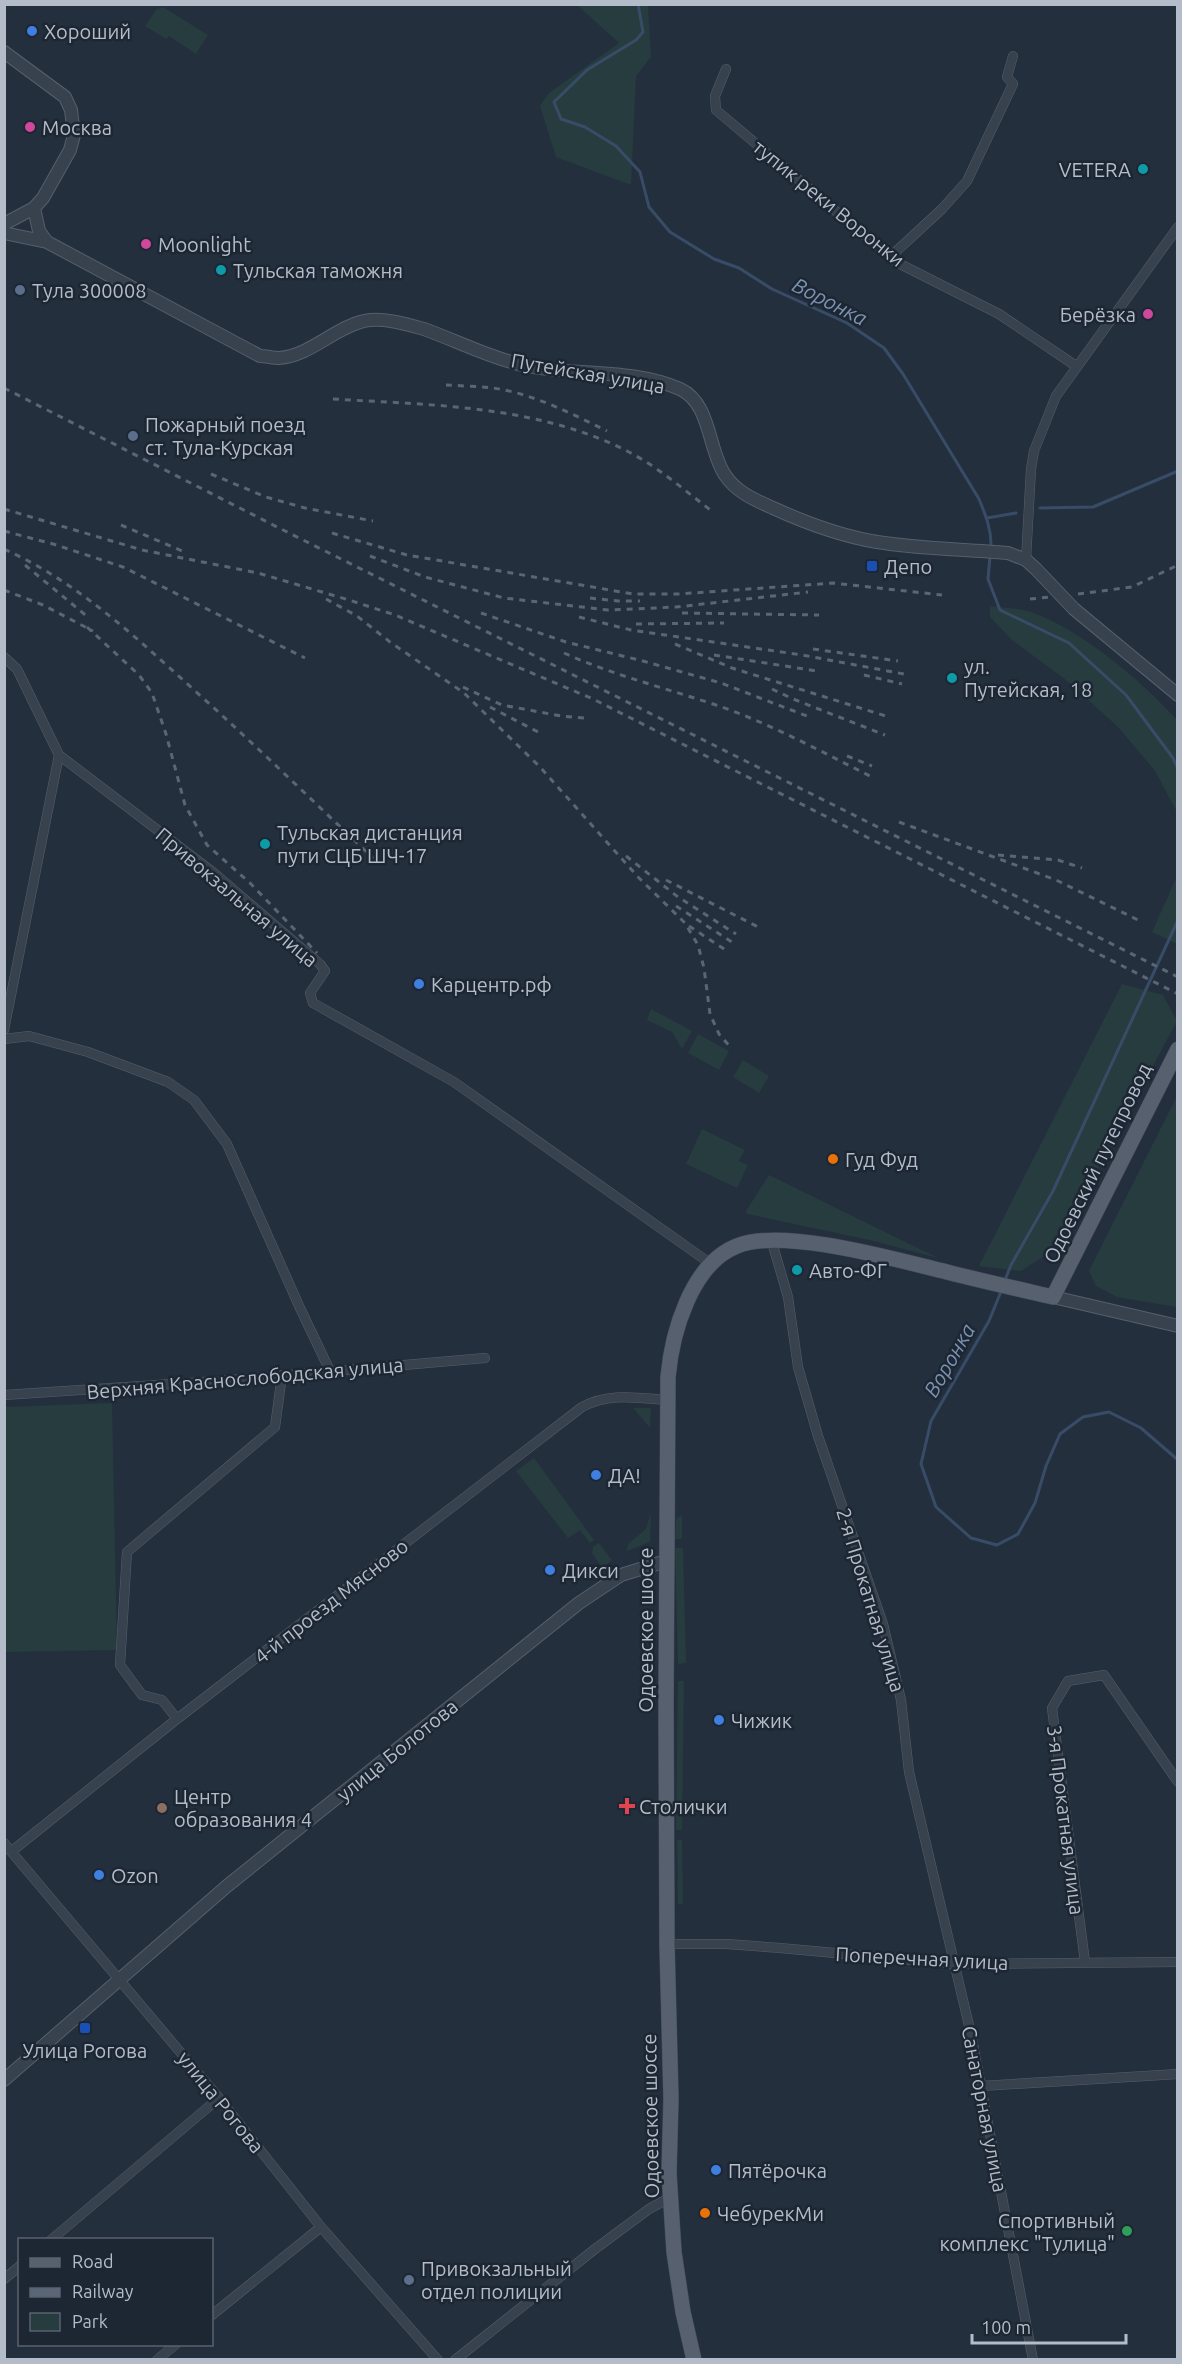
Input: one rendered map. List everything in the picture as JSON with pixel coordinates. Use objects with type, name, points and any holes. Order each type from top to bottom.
[{"type":"main road","name":"Одоевский путепровод","points":[[1053,1297],[1178,1049]]},
{"type":"main road","name":"Одоевское шоссе","points":[[693,2360],[674,2252],[671,2197],[666,1561],[668,1400],[670,1353],[675,1334],[694,1287],[711,1264],[734,1247],[747,1242],[771,1239],[800,1241],[887,1258],[1053,1297]]},
{"type":"street","points":[[4,52],[65,97],[73,121],[74,135],[70,150],[44,198],[33,208],[4,224]]},
{"type":"street","points":[[890,257],[942,209],[967,181],[1013,84],[1007,77],[1013,56]]},
{"type":"street","name":"тупик реки Воронки","points":[[726,69],[715,96],[716,110],[890,257],[999,314],[1076,366]]},
{"type":"street","points":[[33,208],[39,231],[47,242]]},
{"type":"street","points":[[1178,227],[1056,396],[1034,451],[1026,560],[1074,609],[1178,696]]},
{"type":"street","name":"Путейская улица","points":[[4,233],[47,242],[260,356],[278,358],[298,353],[337,332],[364,321],[374,320],[408,324],[526,366],[664,383],[681,390],[693,399],[700,409],[719,464],[725,476],[740,492],[800,520],[876,542],[1008,553],[1026,560]]},
{"type":"street","name":"Привокзальная улица","points":[[4,657],[17,669],[59,755],[214,873],[320,964],[325,971],[310,993],[313,1003],[454,1082],[711,1264]]},
{"type":"street","points":[[4,1030],[7,1005],[59,755]]},
{"type":"street","points":[[4,1039],[29,1036],[88,1052],[168,1082],[194,1100],[227,1144],[330,1371]]},
{"type":"street","name":"2-я Прокатная улица","points":[[771,1239],[788,1298],[798,1367],[818,1436],[883,1624],[901,1700],[909,1772],[956,1964]]},
{"type":"street","points":[[1053,1297],[1178,1326]]},
{"type":"street","name":"Верхняя Краснослободская улица","points":[[4,1395],[57,1393],[485,1358]]},
{"type":"street","points":[[177,1719],[162,1700],[142,1695],[120,1665],[127,1552],[275,1427],[282,1375]]},
{"type":"street","name":"4-й проезд Мясново","points":[[12,1851],[177,1719],[582,1407],[612,1396],[668,1400]]},
{"type":"street","name":"улица Болотова","points":[[4,2080],[227,1886],[579,1603],[621,1575],[666,1561]]},
{"type":"street","name":"3-я Прокатная улица","points":[[1085,1962],[1052,1708],[1068,1681],[1104,1675],[1178,1782]]},
{"type":"street","name":"улица Рогова","points":[[4,1843],[219,2098],[321,2227],[438,2360]]},
{"type":"street","name":"Поперечная улица","points":[[668,1944],[780,1948],[956,1964],[1178,1962]]},
{"type":"street","name":"Санаторная улица","points":[[956,1964],[1033,2360]]},
{"type":"street","points":[[981,2086],[1178,2074]]},
{"type":"street","points":[[53,2238],[219,2098]]},
{"type":"street","points":[[455,2360],[595,2249],[649,2209],[671,2197]]},
{"type":"street","points":[[213,2314],[321,2227]]},
{"type":"street","points":[[4,2279],[18,2268]]},
{"type":"street","points":[[157,2360],[174,2346]]},
{"type":"green space","points":[[577,5],[648,5],[651,57],[636,76],[631,185],[556,157],[540,106],[549,93],[619,43]]},
{"type":"green space","points":[[163,7],[208,35],[196,54],[169,36],[166,39],[145,26],[156,10]]},
{"type":"green space","points":[[990,606],[1031,612],[1070,631],[1129,673],[1177,720],[1177,876],[1176,810],[1155,771],[1119,728],[1066,680],[1012,640],[990,617]]},
{"type":"green space","points":[[1177,876],[1177,944],[1152,932]]},
{"type":"green space","points":[[1122,984],[1163,995],[1177,1021],[1055,1249],[1021,1271],[979,1266]]},
{"type":"green space","points":[[651,1009],[692,1031],[682,1049],[672,1032],[647,1020]]},
{"type":"green space","points":[[698,1034],[729,1051],[719,1070],[688,1053]]},
{"type":"green space","points":[[743,1060],[769,1076],[759,1093],[733,1077]]},
{"type":"green space","points":[[1177,1096],[1177,1307],[1117,1297],[1096,1286],[1089,1271]]},
{"type":"green space","points":[[702,1129],[745,1150],[739,1161],[748,1165],[737,1188],[686,1164]]},
{"type":"green space","points":[[769,1175],[938,1258],[874,1241],[747,1214],[746,1211]]},
{"type":"green space","points":[[112,1403],[117,1650],[5,1652],[4,1407]]},
{"type":"green space","points":[[633,1408],[651,1408],[650,1428]]},
{"type":"green space","points":[[534,1458],[594,1540],[590,1543],[580,1530],[568,1538],[516,1471]]},
{"type":"green space","points":[[651,1512],[650,1542],[627,1551],[628,1544],[646,1529]]},
{"type":"green space","points":[[682,1515],[682,1539],[675,1539],[676,1519]]},
{"type":"green space","points":[[599,1543],[612,1560],[602,1568],[592,1553],[593,1547]]},
{"type":"green space","points":[[675,1548],[683,1548],[686,1663],[678,1664]]},
{"type":"green space","points":[[678,1681],[684,1681],[682,1830],[676,1830]]},
{"type":"green space","points":[[677,1840],[682,1840],[683,1904],[678,1904]]},
{"type":"waterway","name":"Воронка","points":[[638,4],[643,32],[636,40],[587,70],[554,102],[561,119],[585,127],[616,146],[640,172],[649,207],[670,232],[714,259],[739,268],[772,289],[847,323],[884,348],[903,374],[979,499],[989,530],[991,549]]},
{"type":"waterway","points":[[1040,508],[1093,507],[1178,471]]},
{"type":"waterway","points":[[987,518],[1016,513]]},
{"type":"waterway","name":"Воронка","points":[[990,556],[988,579],[1000,610],[1069,643],[1126,695],[1173,758],[1178,769]]},
{"type":"waterway","name":"Воронка","points":[[1005,1280],[1011,1265],[1053,1191],[1178,920]]},
{"type":"waterway","name":"Воронка","points":[[1002,1289],[989,1321],[931,1421],[921,1464],[936,1507],[971,1538],[997,1545],[1018,1534],[1035,1503],[1046,1466],[1060,1434],[1083,1417],[1109,1412],[1141,1428],[1178,1460]]},
{"type":"railway","points":[[446,385],[493,388],[523,395],[552,405],[607,431]]},
{"type":"railway","points":[[4,388],[281,529],[1178,977]]},
{"type":"railway","points":[[333,399],[481,410],[553,423],[589,434],[635,455],[670,478],[713,512]]},
{"type":"railway","points":[[211,474],[266,497],[305,508],[373,521]]},
{"type":"railway","points":[[4,509],[142,550],[258,573],[395,615],[593,699],[1178,994]]},
{"type":"railway","points":[[121,525],[187,553]]},
{"type":"railway","points":[[4,531],[123,567],[305,658]]},
{"type":"railway","points":[[332,533],[407,555],[633,594],[679,594],[833,583],[942,595]]},
{"type":"railway","points":[[4,549],[29,561],[99,607],[232,725],[376,861]]},
{"type":"railway","points":[[370,556],[425,577],[504,598],[608,610],[677,607],[808,592]]},
{"type":"railway","points":[[25,565],[89,618]]},
{"type":"railway","points":[[1078,594],[1132,587],[1178,565]]},
{"type":"railway","points":[[4,590],[43,605],[93,631]]},
{"type":"railway","points":[[1030,599],[1050,597]]},
{"type":"railway","points":[[590,598],[640,601]]},
{"type":"railway","points":[[326,599],[357,616],[390,642],[464,693],[540,767],[638,877],[685,923],[698,945],[704,968],[710,1014],[719,1034],[732,1049]]},
{"type":"railway","points":[[481,613],[566,642],[721,683],[812,718]]},
{"type":"railway","points":[[682,613],[819,615]]},
{"type":"railway","points":[[579,617],[631,630],[802,655],[904,674]]},
{"type":"railway","points":[[636,624],[724,623]]},
{"type":"railway","points":[[87,627],[139,675],[152,693],[166,734],[185,805],[207,845],[250,883],[317,953]]},
{"type":"railway","points":[[675,644],[732,668],[889,717]]},
{"type":"railway","points":[[813,649],[898,661]]},
{"type":"railway","points":[[564,653],[620,675],[736,712],[870,776]]},
{"type":"railway","points":[[714,655],[817,671]]},
{"type":"railway","points":[[864,675],[902,684]]},
{"type":"railway","points":[[463,687],[502,705],[584,718]]},
{"type":"railway","points":[[772,689],[885,735]]},
{"type":"railway","points":[[490,707],[538,732]]},
{"type":"railway","points":[[847,756],[872,766]]},
{"type":"railway","points":[[899,822],[1056,880],[1138,920]]},
{"type":"railway","points":[[998,855],[1058,860],[1082,868]]},
{"type":"railway","points":[[626,856],[678,897],[736,934]]},
{"type":"railway","points":[[666,880],[760,928]]},
{"type":"railway","points":[[676,906],[732,942]]},
{"type":"railway","points":[[689,926],[727,951]]},
{"type":"place","name":"Хороший","points":[[32,31]]},
{"type":"place","name":"Москва","points":[[30,127]]},
{"type":"place","name":"VETERA","points":[[1143,169]]},
{"type":"place","name":"Moonlight","points":[[146,244]]},
{"type":"place","name":"Тульская таможня","points":[[221,270]]},
{"type":"place","name":"Тула 300008","points":[[20,290]]},
{"type":"place","name":"Берёзка","points":[[1148,314]]},
{"type":"place","name":"Пожарный поезд ст. Тула-Курская","points":[[133,436]]},
{"type":"place","name":"Депо","points":[[872,566]]},
{"type":"place","name":"ул. Путейская, 18","points":[[952,678]]},
{"type":"place","name":"Тульская дистанция пути СЦБ ШЧ-17","points":[[265,844]]},
{"type":"place","name":"Карцентр.рф","points":[[419,984]]},
{"type":"place","name":"Гуд Фуд","points":[[833,1159]]},
{"type":"place","name":"Авто-ФГ","points":[[797,1270]]},
{"type":"place","name":"ДА!","points":[[596,1475]]},
{"type":"place","name":"Дикси","points":[[550,1570]]},
{"type":"place","name":"Чижик","points":[[719,1720]]},
{"type":"place","name":"Столички","points":[[627,1806]]},
{"type":"place","name":"Центр образования 4","points":[[162,1808]]},
{"type":"place","name":"Ozon","points":[[99,1875]]},
{"type":"place","name":"Улица Рогова","points":[[85,2028]]},
{"type":"place","name":"Пятёрочка","points":[[716,2170]]},
{"type":"place","name":"ЧебурекМи","points":[[705,2213]]},
{"type":"place","name":"Спортивный комплекс \"Тулица\"","points":[[1127,2231]]},
{"type":"place","name":"Привокзальный отдел полиции","points":[[409,2280]]}]
